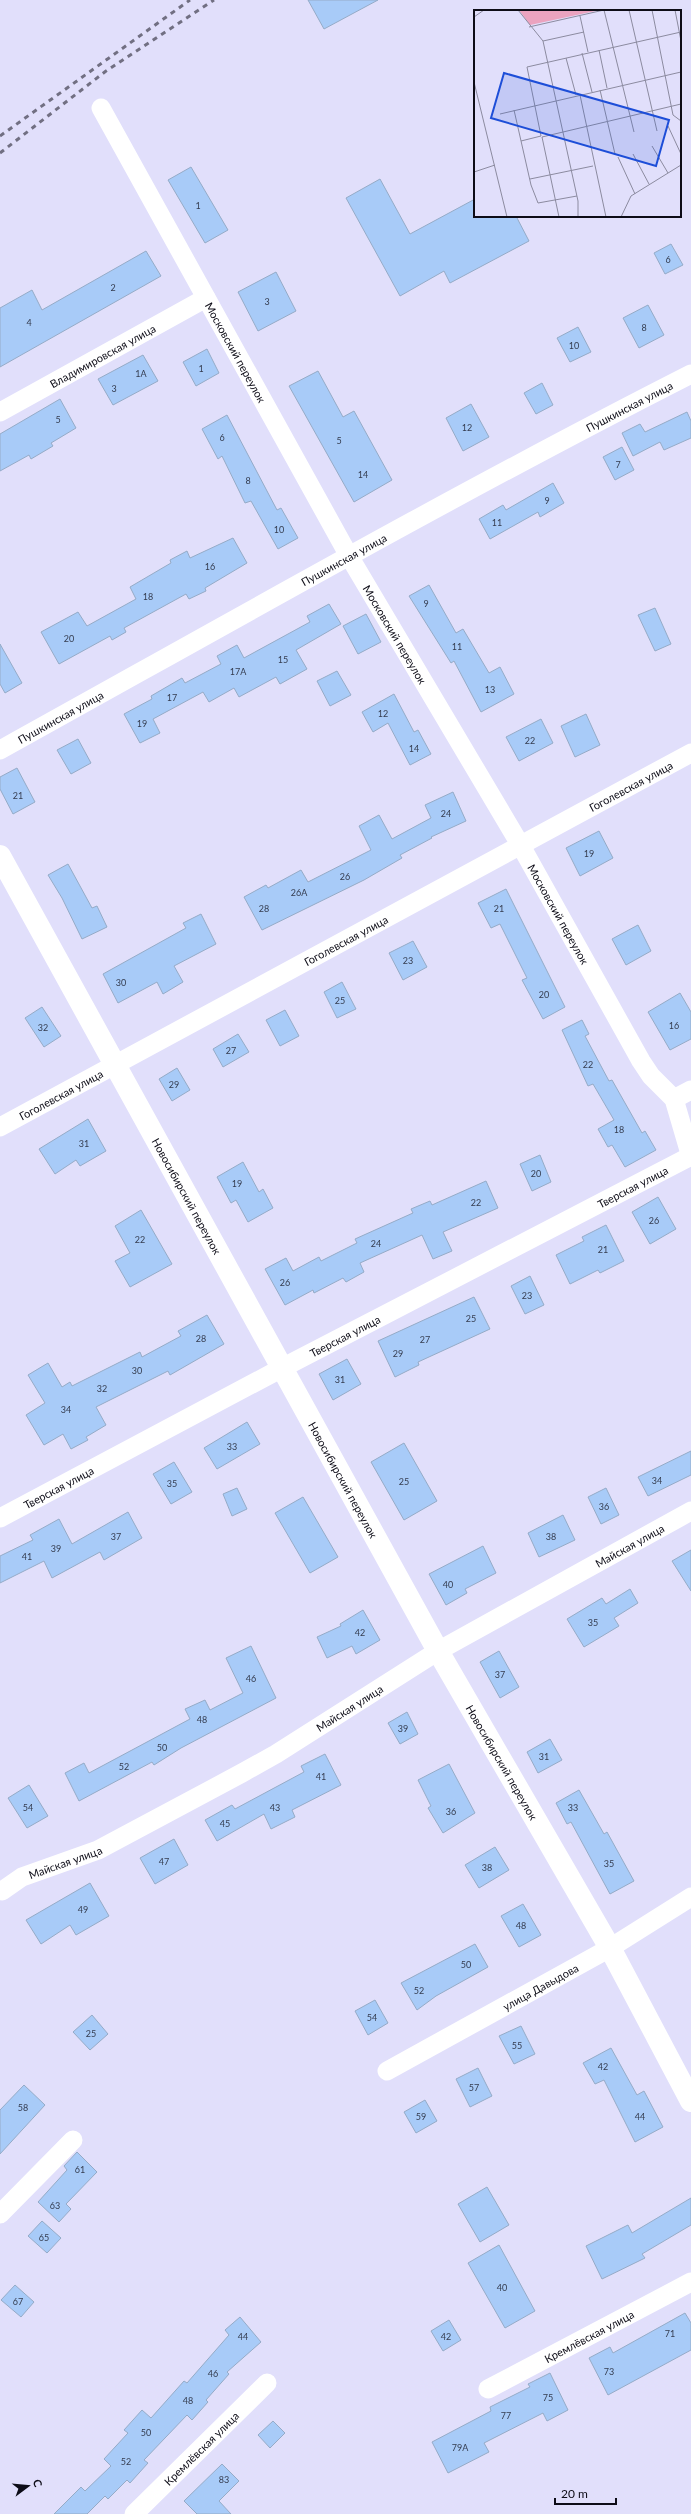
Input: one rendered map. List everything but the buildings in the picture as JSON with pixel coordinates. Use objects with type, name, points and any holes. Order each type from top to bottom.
[{"type":"street","name":"Московский переулок","points":[[101,108],[349,556],[522,846],[641,1061],[651,1076],[674,1099],[691,1157]]},
{"type":"street","name":"Владимировская улица","points":[[0,412],[206,298]]},
{"type":"street","name":"Пушкинская улица","points":[[0,750],[349,556],[573,434],[691,374]]},
{"type":"street","name":"Гоголевская улица","points":[[0,1127],[522,846],[691,753]]},
{"type":"street","name":"Новосибирский переулок","points":[[0,856],[438,1651],[610,1948],[691,2101]]},
{"type":"street","points":[[674,1099],[691,1090]]},
{"type":"street","name":"Тверская улица","points":[[0,1518],[282,1368],[691,1157]]},
{"type":"street","name":"Майская улица","points":[[2,1891],[22,1877],[98,1850],[242,1773],[276,1754],[438,1651],[691,1511]]},
{"type":"street","name":"улица Давыдова","points":[[387,2071],[610,1948],[691,1897]]},
{"type":"street","points":[[0,2214],[73,2140]]},
{"type":"street","name":"Кремлёвская улица","points":[[488,2390],[691,2282]]},
{"type":"street","name":"Кремлёвская улица","points":[[134,2514],[268,2383]]},
{"type":"railway","points":[[0,136],[190,0]]},
{"type":"railway","points":[[0,153],[106,71],[214,0]]}]
